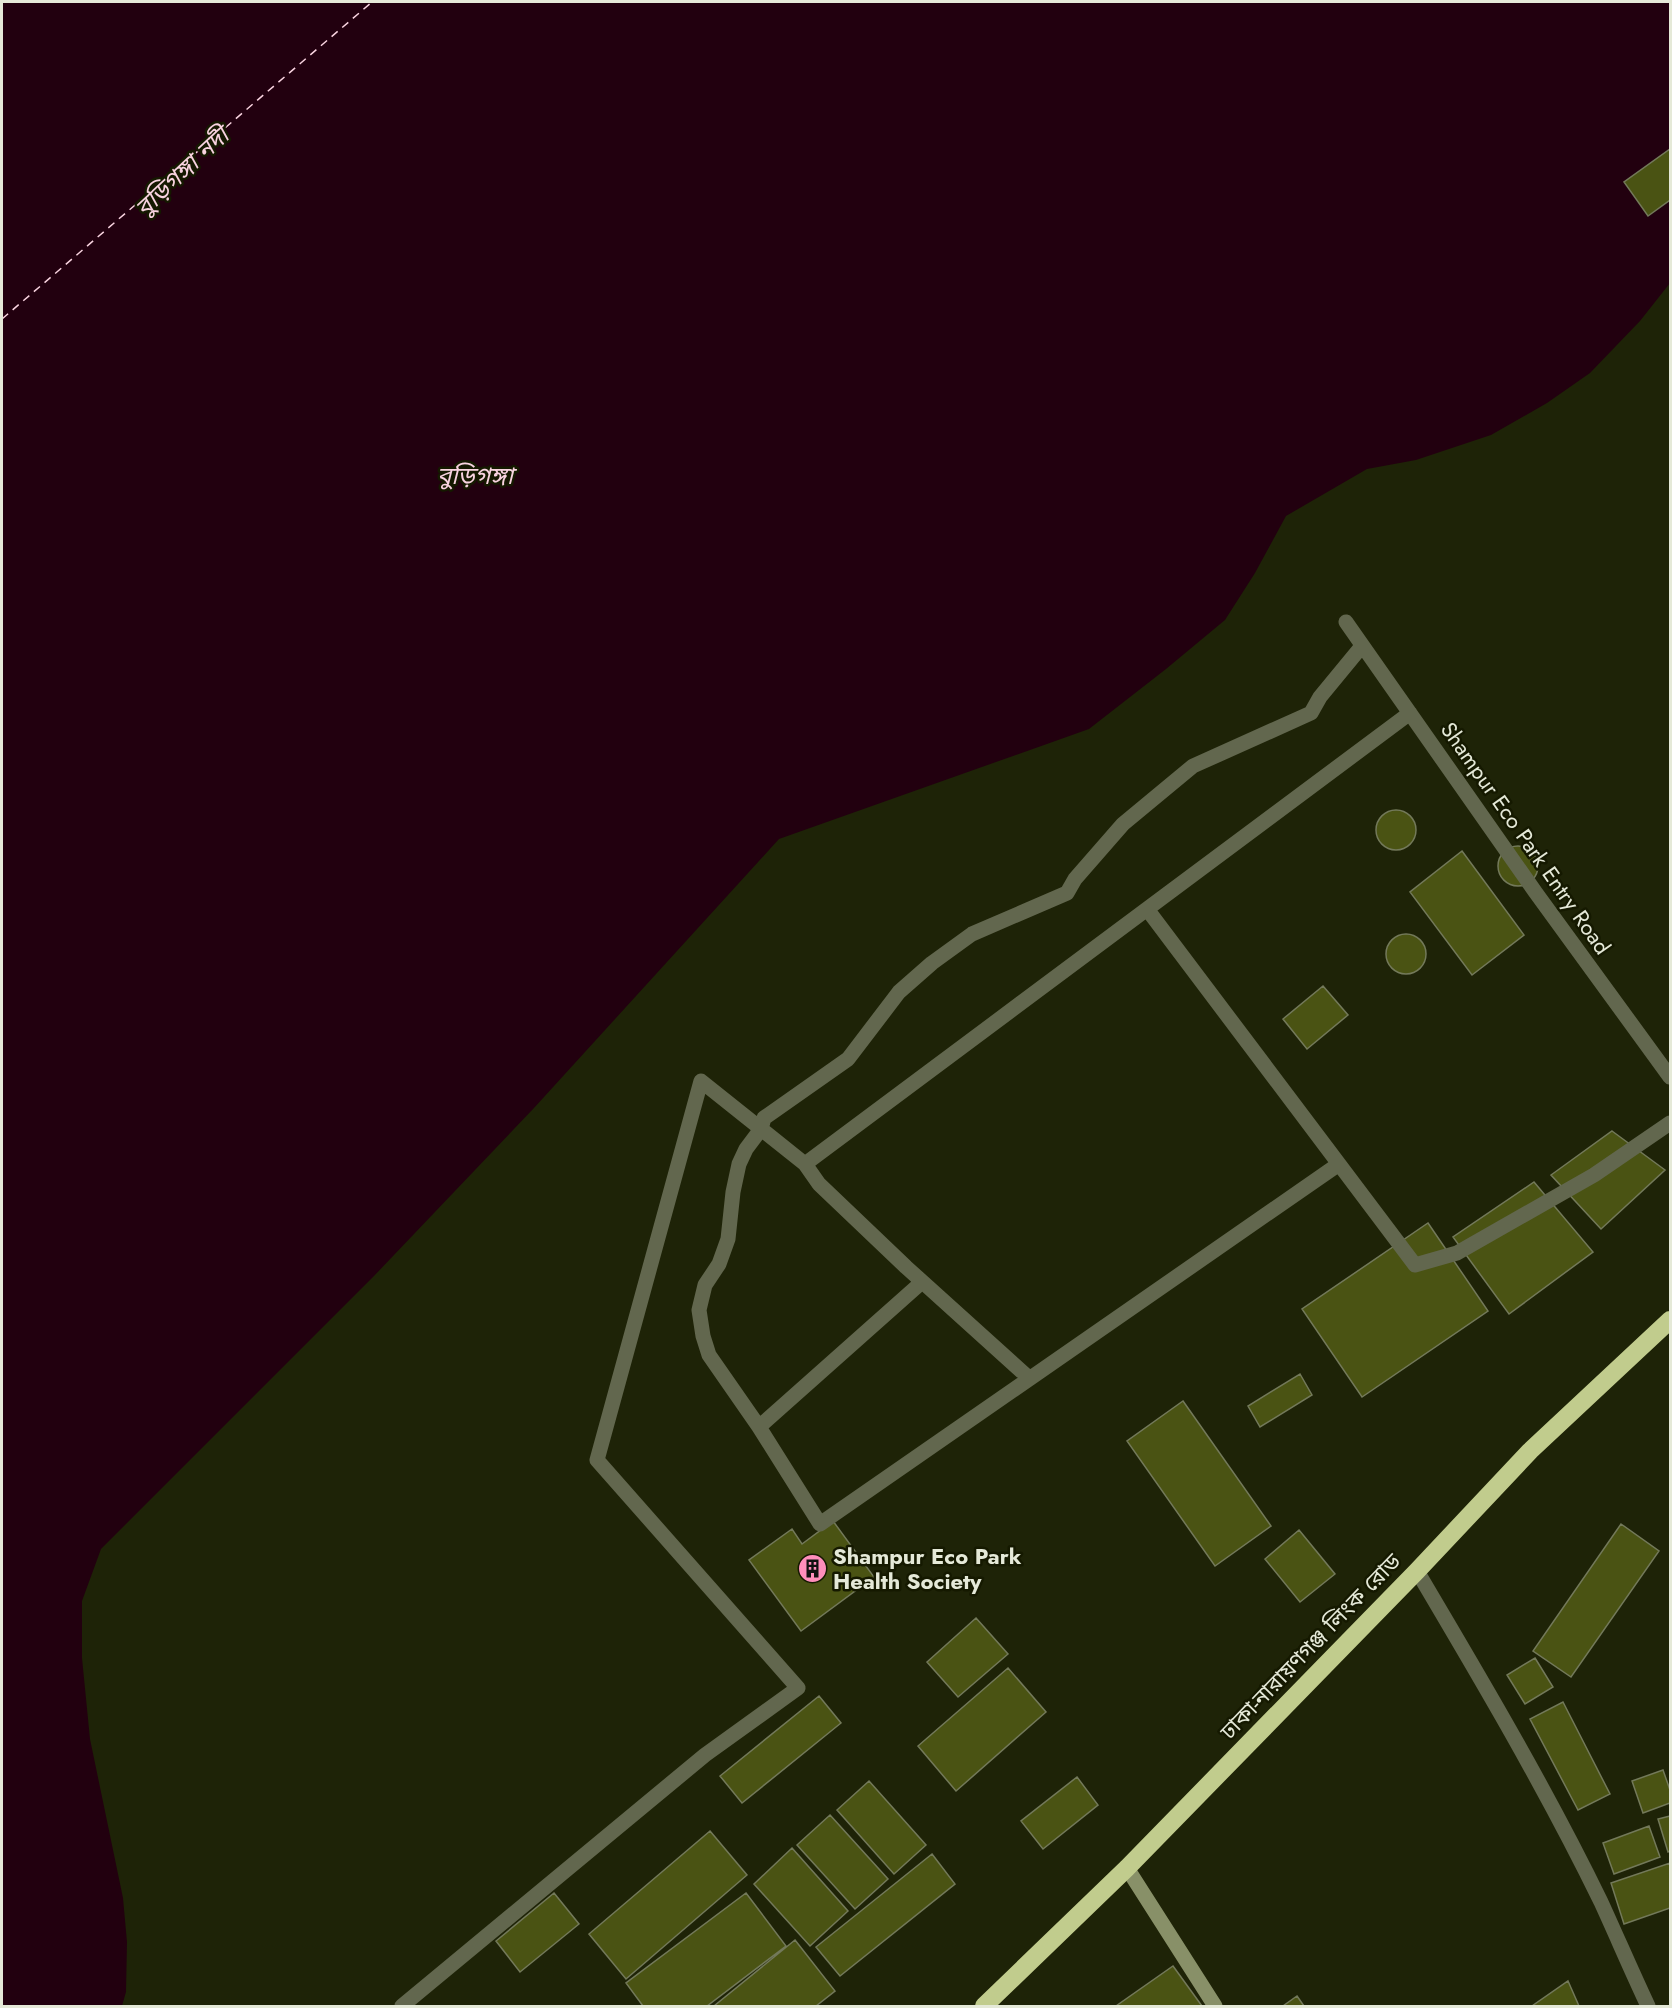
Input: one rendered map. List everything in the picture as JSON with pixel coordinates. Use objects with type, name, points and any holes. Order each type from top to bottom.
[{"type":"highway","name":"ঢাকা-নারায়ণগঞ্জ লিংক রোড","points":[[984,2007],[1127,1868],[1416,1571],[1530,1450],[1671,1320]]},
{"type":"main road","points":[[1127,1868],[1215,2007]]},
{"type":"street","name":"Shampur Eco Park Entry Road","points":[[1346,622],[1536,893],[1671,1077]]},
{"type":"street","points":[[1340,1164],[820,1524],[759,1427],[709,1356],[703,1336],[699,1310],[705,1285],[719,1264],[728,1239],[733,1192],[739,1164],[746,1149],[761,1129],[764,1118],[848,1059],[899,992],[932,963],[972,934],[1067,893],[1075,879],[1123,824],[1193,766],[1311,713],[1320,697],[1362,646]]},
{"type":"street","points":[[805,1164],[1410,713]]},
{"type":"street","points":[[1147,909],[1415,1265],[1457,1252],[1593,1174],[1671,1123]]},
{"type":"street","points":[[402,2007],[705,1755],[798,1688],[597,1460],[701,1081],[805,1164],[819,1184],[922,1282],[1029,1378]]},
{"type":"street","points":[[759,1427],[922,1282]]},
{"type":"street","points":[[1416,1571],[1545,1794],[1601,1902],[1648,2007]]},
{"type":"water","name":"বুড়িগঙ্গা","points":[[2,2],[1670,2],[1670,283],[1640,321],[1590,373],[1547,403],[1491,435],[1416,460],[1367,469],[1286,516],[1255,573],[1225,620],[1089,729],[779,839],[534,1108],[374,1276],[101,1549],[82,1601],[82,1658],[90,1739],[123,1898],[127,1942],[126,1992],[122,2006],[2,2006]]},
{"type":"building","points":[[1670,149],[1670,200],[1648,216],[1624,182]]},
{"type":"building","points":[[1396,810],[1404,811],[1410,816],[1415,822],[1415,838],[1410,844],[1404,849],[1396,850],[1388,849],[1382,844],[1377,838],[1376,830],[1377,822],[1382,816],[1388,811]]},
{"type":"building","points":[[1518,846],[1526,847],[1532,852],[1537,858],[1537,874],[1532,880],[1526,885],[1518,886],[1510,885],[1504,880],[1499,874],[1498,866],[1499,858],[1504,852],[1510,847]]},
{"type":"building","points":[[1462,851],[1524,935],[1472,975],[1410,892]]},
{"type":"building","points":[[1406,934],[1414,935],[1420,940],[1425,946],[1425,962],[1420,968],[1414,973],[1406,974],[1398,973],[1392,968],[1387,962],[1386,954],[1387,946],[1392,940],[1398,935]]},
{"type":"building","points":[[1323,986],[1348,1015],[1307,1049],[1283,1019]]},
{"type":"building","points":[[1612,1131],[1665,1170],[1601,1229],[1551,1175]]},
{"type":"building","points":[[1534,1182],[1593,1252],[1509,1314],[1453,1237]]},
{"type":"building","points":[[1428,1223],[1488,1311],[1362,1397],[1302,1309]]},
{"type":"building","points":[[1300,1374],[1312,1395],[1260,1427],[1248,1406]]},
{"type":"building","points":[[1183,1401],[1271,1526],[1215,1566],[1127,1441]]},
{"type":"building","name":"Shampur Eco Park Health Society","points":[[833,1521],[874,1577],[801,1631],[749,1560],[792,1529],[802,1544]]},
{"type":"building","points":[[1621,1524],[1659,1551],[1571,1677],[1533,1651]]},
{"type":"building","points":[[1299,1530],[1335,1574],[1300,1602],[1265,1559]]},
{"type":"building","points":[[976,1618],[1008,1654],[958,1697],[927,1662]]},
{"type":"building","points":[[1535,1658],[1553,1687],[1525,1704],[1507,1675]]},
{"type":"building","points":[[1008,1668],[1046,1712],[956,1791],[918,1746]]},
{"type":"building","points":[[819,1696],[841,1723],[742,1803],[720,1776]]},
{"type":"building","points":[[1563,1702],[1610,1794],[1578,1810],[1530,1719]]},
{"type":"building","points":[[1663,1770],[1670,1790],[1670,1803],[1643,1813],[1632,1781]]},
{"type":"building","points":[[1077,1777],[1098,1805],[1043,1849],[1021,1821]]},
{"type":"building","points":[[869,1781],[926,1845],[894,1874],[837,1810]]},
{"type":"building","points":[[830,1815],[888,1879],[855,1909],[797,1845]]},
{"type":"building","points":[[1670,1816],[1670,1851],[1668,1852],[1658,1819]]},
{"type":"building","points":[[1649,1826],[1660,1857],[1614,1874],[1603,1843]]},
{"type":"building","points":[[710,1831],[747,1875],[626,1979],[589,1934]]},
{"type":"building","points":[[792,1848],[848,1911],[810,1946],[754,1884]]},
{"type":"building","points":[[932,1854],[955,1884],[840,1976],[816,1947]]},
{"type":"building","points":[[1670,1863],[1670,1908],[1624,1924],[1611,1883]]},
{"type":"building","points":[[554,1893],[579,1924],[520,1972],[496,1941]]},
{"type":"building","points":[[746,1893],[786,1946],[707,2006],[643,2006],[626,1983]]},
{"type":"building","points":[[795,1940],[835,1991],[816,2006],[714,2006]]},
{"type":"building","points":[[1173,1966],[1202,2006],[1116,2006]]},
{"type":"building","points":[[1568,1981],[1579,2006],[1532,2006]]},
{"type":"building","points":[[1297,1996],[1304,2006],[1283,2006]]},
{"type":"ferry route","points":[[2,319],[372,2]]},
{"type":"place","name":"Shampur Eco Park Health Society","points":[[812,1569]]},
{"type":"water label","name":"বুড়িগঙ্গা নদী","points":[[182,172]]}]
